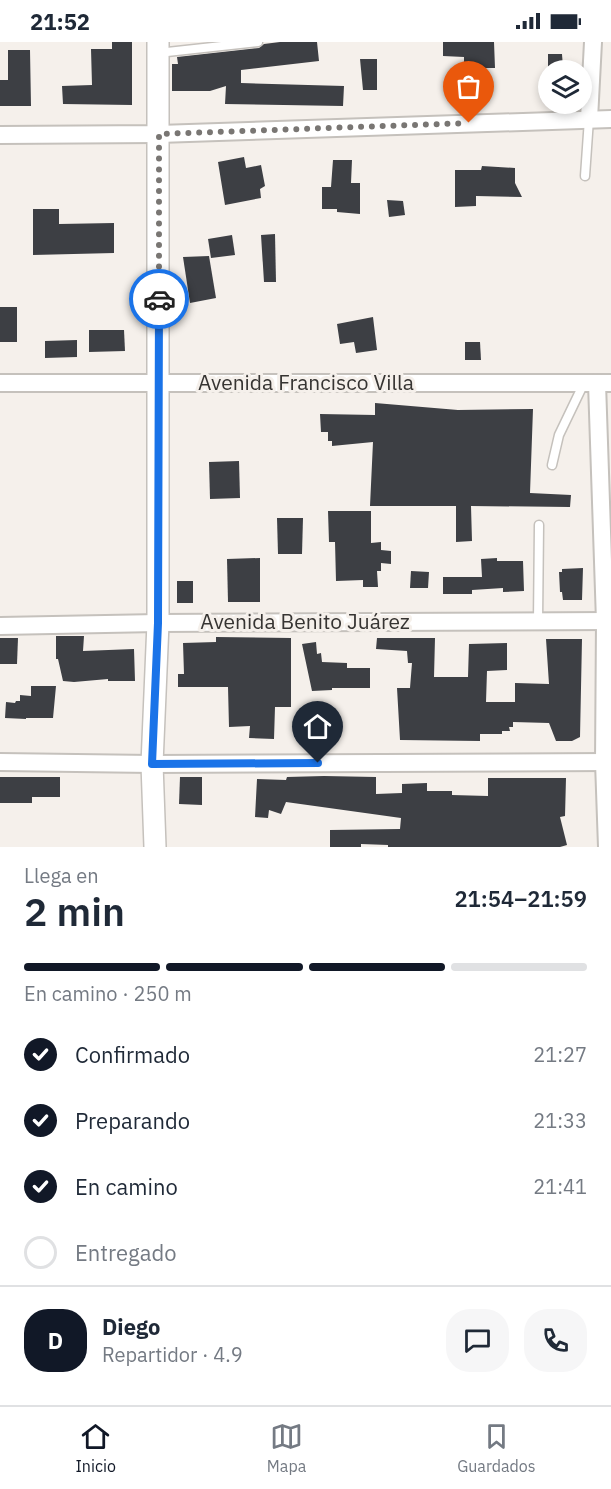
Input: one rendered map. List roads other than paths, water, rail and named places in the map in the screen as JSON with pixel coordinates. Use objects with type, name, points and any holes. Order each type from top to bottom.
[{"type":"street","points":[[589,119],[593,42]]},
{"type":"street","points":[[155,847],[152,764],[158,623],[158,48]]},
{"type":"street","points":[[0,135],[159,134],[611,119]]},
{"type":"street","name":"Avenida Francisco Villa","points":[[0,383],[597,383]]},
{"type":"street","points":[[597,383],[608,621],[607,847]]},
{"type":"street","name":"Avenida Benito Juárez","points":[[0,626],[608,621]]},
{"type":"street","points":[[0,762],[152,764],[607,762]]},
{"type":"lane","points":[[158,48],[258,42]]},
{"type":"lane","points":[[585,176],[589,119]]},
{"type":"lane","points":[[552,465],[559,435],[597,383]]},
{"type":"lane","points":[[538,621],[539,525]]}]
